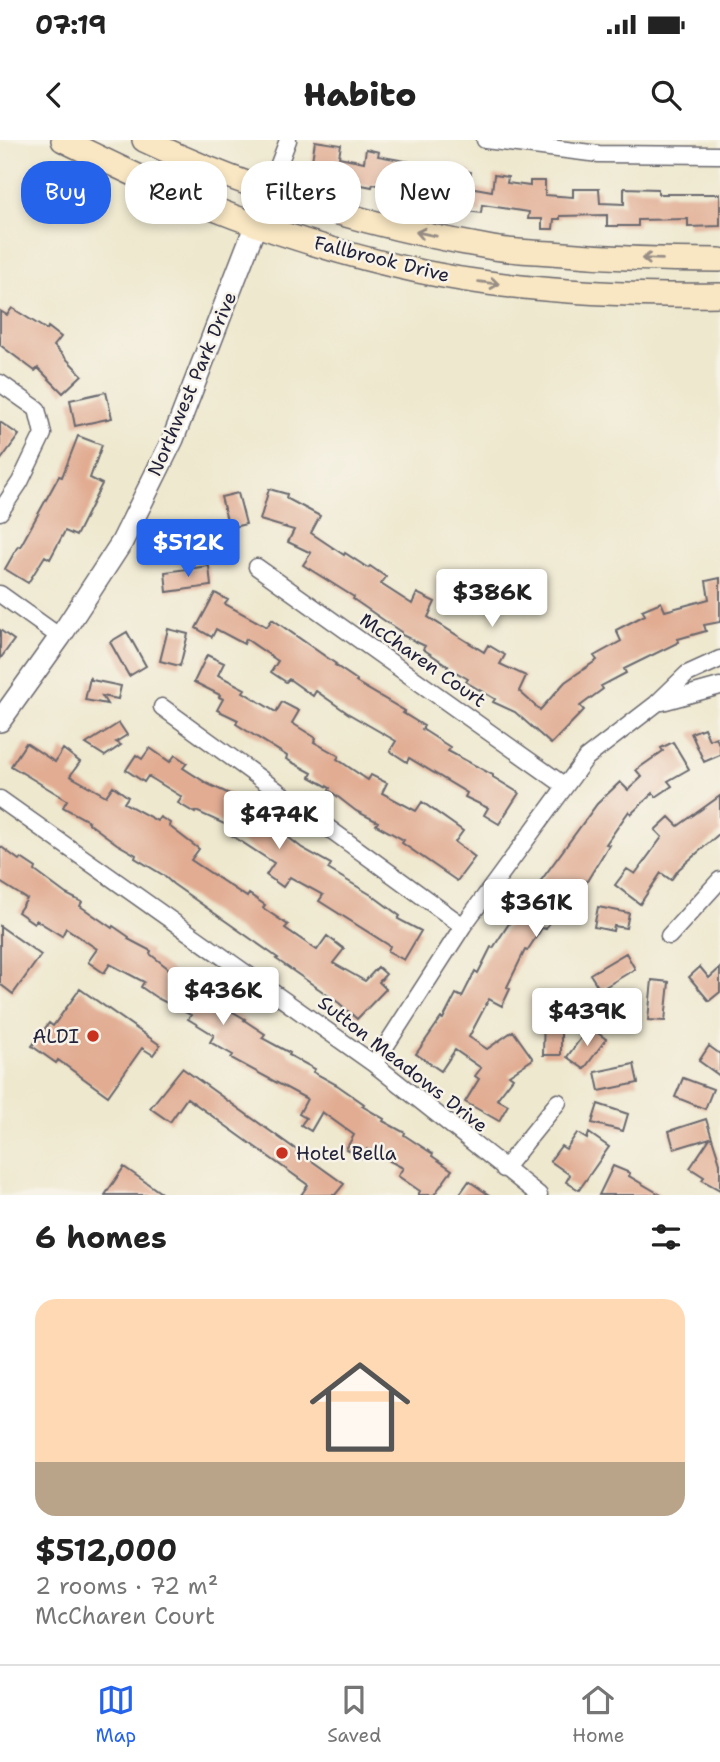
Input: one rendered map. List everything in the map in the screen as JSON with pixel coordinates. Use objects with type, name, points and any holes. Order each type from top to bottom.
[{"type":"main road","name":"Fallbrook Drive","points":[[63,140],[163,189],[257,225],[380,262],[486,283],[580,291],[678,296],[720,295]]},
{"type":"main road","name":"Fallbrook Drive","points":[[145,140],[241,182]]},
{"type":"main road","name":"Fallbrook Drive","points":[[361,219],[495,248],[588,257],[720,260]]},
{"type":"street","name":"Northwest Park Drive","points":[[280,161],[288,140]]},
{"type":"street","points":[[485,140],[599,154],[715,155]]},
{"type":"street","name":"Northwest Park Drive","points":[[0,721],[60,637],[122,541],[173,439],[257,225]]},
{"type":"street","points":[[0,383],[37,409],[43,434],[20,482],[0,512]]},
{"type":"street","name":"McCharen Court","points":[[257,567],[565,786]]},
{"type":"street","points":[[0,594],[60,637]]},
{"type":"street","points":[[374,1064],[463,926],[586,758],[656,704],[687,674],[720,659]]},
{"type":"street","points":[[656,704],[720,686]]},
{"type":"street","points":[[162,707],[463,926]]},
{"type":"street","name":"Sutton Meadows Drive","points":[[0,799],[374,1064],[539,1195]]},
{"type":"street","points":[[668,936],[720,880]]},
{"type":"street","points":[[503,1169],[558,1102]]},
{"type":"building","points":[[315,141],[341,145],[339,157],[359,161],[312,161]]},
{"type":"building","points":[[366,149],[379,152],[378,156],[405,161],[375,161],[375,184],[372,187],[361,185],[361,161],[364,162]]},
{"type":"building","points":[[494,175],[508,177],[507,183],[530,186],[530,181],[545,181],[545,195],[573,197],[573,189],[599,189],[600,203],[624,204],[624,188],[658,189],[658,194],[720,194],[720,226],[688,227],[688,219],[638,220],[638,226],[607,226],[607,215],[560,216],[560,219],[554,219],[553,229],[542,229],[542,219],[528,219],[529,212],[482,205],[481,213],[475,212],[475,188],[492,191]]},
{"type":"building","points":[[12,308],[61,337],[54,346],[82,375],[63,393],[38,368],[35,371],[0,345],[0,311],[7,315]]},
{"type":"building","points":[[106,392],[112,418],[75,426],[70,400]]},
{"type":"building","points":[[0,422],[19,435],[0,461]]},
{"type":"building","points":[[78,436],[102,445],[90,478],[102,484],[76,536],[65,531],[50,559],[45,556],[28,583],[5,569],[59,476],[62,477]]},
{"type":"building","points":[[269,489],[287,494],[286,498],[320,516],[311,533],[344,555],[345,553],[368,568],[370,566],[386,577],[381,584],[412,604],[417,593],[435,602],[428,617],[484,652],[488,645],[505,655],[500,664],[526,676],[519,691],[540,710],[565,682],[597,660],[594,656],[621,641],[616,630],[645,615],[642,610],[661,602],[665,611],[709,599],[706,581],[720,578],[720,622],[704,625],[706,631],[678,639],[679,642],[624,669],[626,673],[601,686],[603,689],[580,706],[584,710],[551,744],[515,712],[493,702],[495,699],[466,682],[468,679],[423,649],[425,646],[400,634],[401,632],[353,599],[354,597],[303,565],[311,553],[288,542],[294,530],[260,520]]},
{"type":"building","points":[[238,493],[246,524],[229,528],[221,497]]},
{"type":"building","points":[[193,522],[219,534],[210,552],[184,540]]},
{"type":"building","points":[[209,566],[211,586],[167,592],[165,572]]},
{"type":"building","points":[[215,593],[228,600],[225,604],[267,627],[272,619],[336,664],[357,680],[356,682],[405,711],[403,713],[424,726],[422,729],[450,747],[448,751],[493,775],[519,793],[499,824],[484,815],[488,808],[465,797],[467,793],[409,758],[407,762],[390,751],[396,741],[316,691],[313,696],[289,679],[286,682],[271,672],[278,661],[246,639],[244,644],[216,629],[212,637],[196,628]]},
{"type":"building","points":[[168,629],[188,634],[180,666],[160,661]]},
{"type":"building","points":[[0,630],[14,640],[0,659]]},
{"type":"building","points":[[127,632],[146,666],[129,676],[110,642]]},
{"type":"building","points":[[207,655],[224,663],[218,675],[245,689],[243,692],[276,712],[282,702],[299,711],[292,723],[316,738],[314,742],[339,756],[337,759],[368,780],[371,775],[387,783],[382,793],[416,811],[422,802],[463,831],[455,842],[475,857],[457,881],[402,843],[404,840],[376,825],[378,822],[356,811],[329,790],[330,788],[310,777],[312,773],[286,759],[287,756],[236,724],[238,720],[217,710],[223,699],[220,695],[194,682]]},
{"type":"building","points":[[90,678],[121,686],[118,699],[102,696],[107,704],[85,700]]},
{"type":"building","points":[[119,723],[127,735],[116,742],[121,745],[105,756],[86,744]]},
{"type":"building","points":[[704,728],[709,740],[716,737],[720,755],[704,762],[691,733]]},
{"type":"building","points":[[673,742],[689,769],[668,781],[672,786],[656,797],[653,793],[631,814],[629,811],[606,844],[609,845],[584,886],[580,883],[562,909],[558,906],[546,929],[542,928],[527,951],[525,950],[507,987],[510,989],[502,1006],[489,999],[469,1037],[487,1049],[513,1031],[533,1059],[509,1075],[513,1078],[497,1099],[508,1105],[499,1121],[465,1102],[479,1079],[475,1076],[481,1068],[455,1050],[441,1071],[416,1054],[441,1018],[443,1019],[456,994],[462,997],[491,947],[493,948],[512,919],[515,921],[526,901],[597,804],[620,782],[628,790],[642,777],[636,770],[663,751],[661,748]]},
{"type":"building","points":[[26,743],[55,762],[63,749],[80,762],[70,776],[106,796],[113,786],[128,797],[124,803],[157,821],[160,817],[170,823],[169,826],[199,849],[191,860],[247,897],[249,894],[265,905],[263,908],[288,925],[285,928],[317,950],[327,936],[344,949],[333,963],[365,981],[378,967],[386,974],[379,982],[386,989],[357,1019],[339,1003],[276,959],[278,958],[163,875],[135,858],[136,855],[63,807],[67,800],[11,766]]},
{"type":"building","points":[[150,748],[170,762],[175,755],[187,763],[183,768],[236,797],[234,801],[256,812],[302,848],[331,864],[328,869],[373,896],[400,916],[398,919],[421,931],[404,960],[388,951],[390,946],[319,901],[323,895],[290,877],[283,887],[266,875],[274,863],[228,833],[231,827],[178,803],[182,797],[148,776],[144,782],[126,770],[136,755],[142,759]]},
{"type":"building","points":[[720,796],[720,833],[679,869],[671,880],[661,873],[640,904],[615,885],[627,869],[635,874],[662,837],[655,830],[669,817],[678,826]]},
{"type":"building","points":[[0,846],[36,868],[35,871],[66,894],[82,902],[80,906],[129,937],[128,939],[151,951],[150,954],[174,973],[198,986],[218,1000],[216,1002],[245,1019],[265,1034],[262,1038],[315,1069],[313,1072],[337,1085],[364,1104],[362,1106],[433,1154],[432,1156],[452,1170],[434,1195],[418,1195],[420,1191],[398,1176],[403,1168],[367,1149],[362,1158],[346,1149],[354,1135],[322,1112],[311,1131],[301,1125],[306,1118],[299,1114],[307,1099],[231,1058],[233,1055],[210,1042],[214,1035],[188,1019],[191,1015],[141,987],[144,982],[110,964],[104,973],[88,962],[97,949],[66,928],[62,936],[18,912],[27,899],[0,882]]},
{"type":"building","points":[[598,907],[629,913],[626,928],[614,926],[613,931],[594,927]]},
{"type":"building","points":[[0,926],[41,955],[13,994],[0,984]]},
{"type":"building","points":[[626,953],[635,969],[600,990],[590,974]]},
{"type":"building","points":[[700,967],[709,978],[720,968],[720,992],[709,1001],[689,977]]},
{"type":"building","points":[[652,980],[669,982],[665,1021],[648,1020]]},
{"type":"building","name":"ALDI","points":[[80,989],[160,1045],[153,1055],[142,1048],[108,1096],[58,1060],[56,1063],[32,1046],[49,1023],[53,1026]]},
{"type":"building","points":[[544,1013],[561,1013],[561,1055],[543,1055]]},
{"type":"building","points":[[589,1027],[606,1039],[584,1069],[567,1057]]},
{"type":"building","points":[[709,1046],[720,1054],[720,1076],[699,1061]]},
{"type":"building","points":[[634,1064],[638,1083],[599,1091],[595,1072]]},
{"type":"building","name":"Hotel Bella","points":[[182,1068],[344,1184],[335,1195],[301,1195],[308,1185],[187,1098],[170,1122],[150,1108]]},
{"type":"building","points":[[683,1078],[713,1089],[705,1109],[675,1097]]},
{"type":"building","points":[[598,1104],[628,1114],[623,1131],[592,1123]]},
{"type":"building","points":[[706,1119],[720,1163],[720,1190],[702,1180],[704,1177],[690,1168],[710,1138],[674,1149],[669,1131]]},
{"type":"building","points":[[577,1133],[587,1139],[589,1133],[609,1147],[579,1190],[566,1182],[570,1175],[550,1161],[561,1146],[566,1149]]},
{"type":"building","points":[[613,1166],[630,1173],[629,1176],[661,1195],[599,1195]]},
{"type":"building","points":[[124,1167],[164,1195],[105,1195]]},
{"type":"building","points":[[469,1181],[489,1195],[459,1195]]},
{"type":"place","name":"ALDI","points":[[93,1036]]},
{"type":"place","name":"Hotel Bella","points":[[282,1153]]}]
